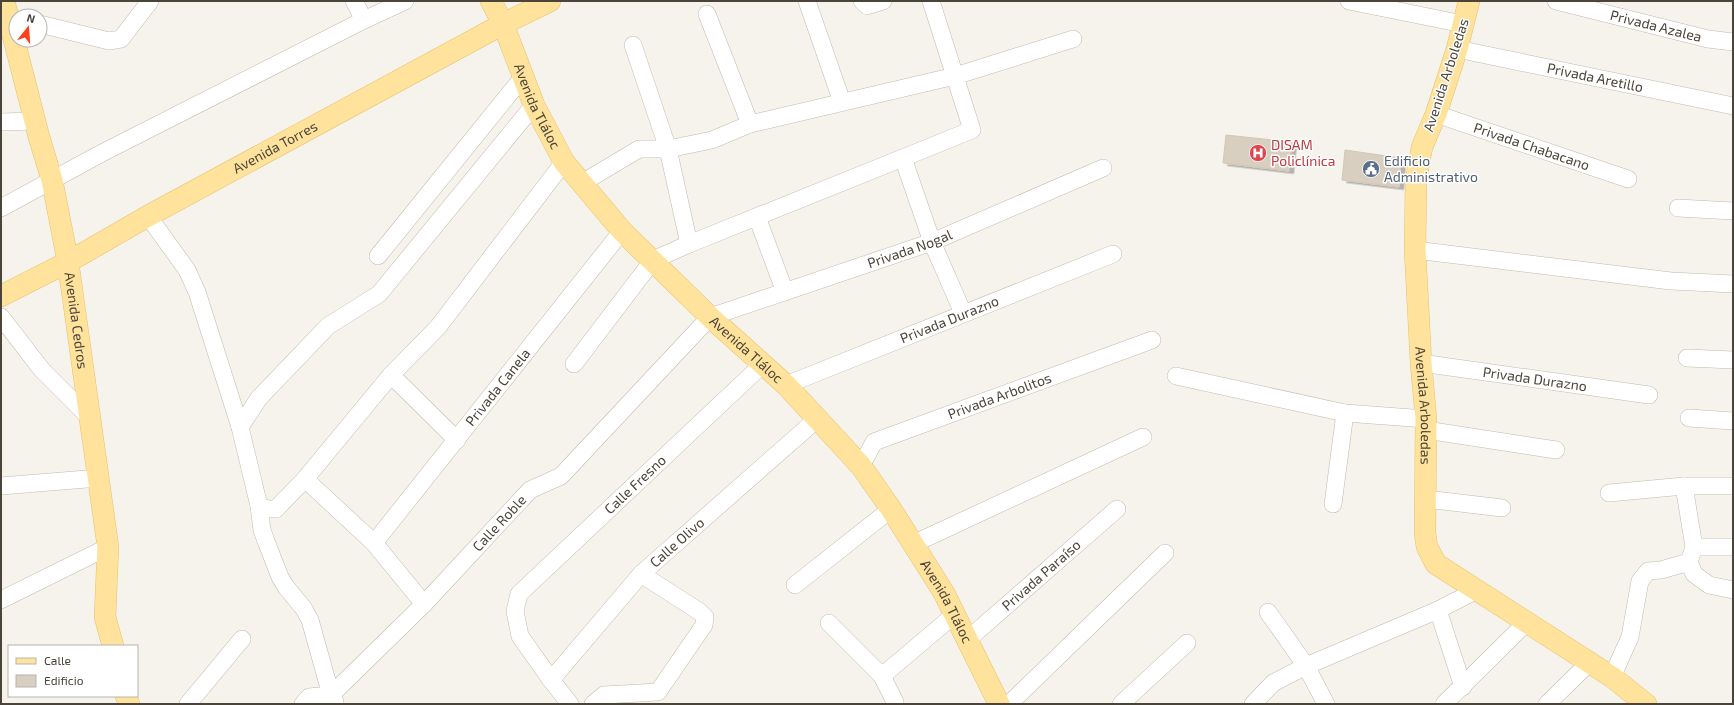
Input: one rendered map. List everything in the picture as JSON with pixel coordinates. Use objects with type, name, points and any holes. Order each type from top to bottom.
[{"type":"main road","name":"Avenida Tláloc","points":[[491,1],[503,24],[534,105],[564,162],[622,231],[710,317],[786,385],[861,466],[891,509],[944,593],[966,641],[999,704]]},
{"type":"main road","name":"Avenida Torres","points":[[1,296],[68,262],[148,216],[503,24],[550,1]]},
{"type":"main road","name":"Avenida Arboledas","points":[[1469,1],[1457,49],[1436,114],[1422,147],[1416,178],[1415,250],[1426,425],[1425,533],[1427,547],[1436,564],[1612,677],[1646,704]]},
{"type":"main road","name":"Avenida Cedros","points":[[7,12],[52,180],[68,262],[108,548],[105,617],[113,645]]},
{"type":"street","points":[[48,26],[109,41],[115,41],[121,39],[150,1]]},
{"type":"street","points":[[354,1],[364,20]]},
{"type":"street","points":[[1,208],[100,154],[364,20],[405,1]]},
{"type":"street","points":[[807,1],[842,102]]},
{"type":"street","points":[[862,1],[867,6],[883,1]]},
{"type":"street","points":[[574,364],[653,260],[689,244],[972,130],[931,1]]},
{"type":"street","points":[[1349,1],[1463,24]]},
{"type":"street","name":"Privada Azalea","points":[[1556,1],[1708,40],[1733,42]]},
{"type":"street","points":[[707,14],[750,124]]},
{"type":"street","points":[[582,183],[639,149],[668,149],[712,140],[750,124],[955,76],[1073,39]]},
{"type":"street","points":[[633,45],[668,149],[689,244]]},
{"type":"street","name":"Privada Aretillo","points":[[1457,49],[1733,106]]},
{"type":"street","points":[[378,256],[523,77]]},
{"type":"street","points":[[240,427],[259,398],[328,326],[379,294],[534,105]]},
{"type":"street","name":"Privada Chabacano","points":[[1436,114],[1628,179]]},
{"type":"street","points":[[1,122],[35,121]]},
{"type":"street","points":[[903,158],[932,242],[963,313]]},
{"type":"street","points":[[259,506],[268,509],[276,509],[305,479],[391,375],[438,327],[564,162]]},
{"type":"street","name":"Privada Nogal","points":[[710,317],[932,242],[1103,168]]},
{"type":"street","points":[[1678,208],[1733,211]]},
{"type":"street","points":[[148,216],[187,270],[197,292],[240,427],[259,506],[262,530],[280,577],[304,609],[310,620],[334,700],[309,697],[303,704]]},
{"type":"street","points":[[757,217],[785,292]]},
{"type":"street","name":"Privada Canela","points":[[374,544],[622,231]]},
{"type":"street","points":[[1415,250],[1671,281],[1733,284]]},
{"type":"street","name":"Privada Durazno","points":[[786,385],[963,313],[1114,254]]},
{"type":"street","points":[[1,317],[42,370],[90,417]]},
{"type":"street","name":"Calle Roble","points":[[334,700],[530,490],[561,476],[710,317]]},
{"type":"street","name":"Privada Arbolitos","points":[[861,466],[874,442],[1152,340]]},
{"type":"street","points":[[1687,358],[1733,360]]},
{"type":"street","name":"Privada Durazno","points":[[1421,363],[1649,395]]},
{"type":"street","name":"Calle Fresno","points":[[551,680],[520,636],[515,611],[519,594],[764,364]]},
{"type":"street","points":[[391,375],[457,440]]},
{"type":"street","points":[[1176,376],[1345,413],[1426,425],[1556,450]]},
{"type":"street","points":[[1333,504],[1345,413]]},
{"type":"street","points":[[1689,418],[1733,421]]},
{"type":"street","name":"Calle Olivo","points":[[551,680],[641,574],[817,419]]},
{"type":"street","points":[[912,544],[1143,437]]},
{"type":"street","points":[[1,486],[99,478]]},
{"type":"street","points":[[305,479],[374,544],[424,604]]},
{"type":"street","points":[[1609,493],[1684,486],[1733,486]]},
{"type":"street","points":[[1684,486],[1694,574],[1709,585],[1733,590]]},
{"type":"street","points":[[1426,499],[1502,508]]},
{"type":"street","points":[[795,585],[891,509]]},
{"type":"street","name":"Privada Paraíso","points":[[966,641],[1117,509]]},
{"type":"street","points":[[1612,677],[1630,637],[1640,581],[1648,571],[1661,570],[1691,554],[1733,546]]},
{"type":"street","points":[[1,600],[108,548]]},
{"type":"street","points":[[1009,704],[1165,553]]},
{"type":"street","points":[[593,704],[604,695],[658,692],[704,625],[705,617],[700,612],[641,574]]},
{"type":"street","points":[[1253,704],[1273,684],[1306,666],[1438,610],[1477,590]]},
{"type":"street","points":[[1438,610],[1463,687]]},
{"type":"street","points":[[1268,612],[1306,666],[1326,704]]},
{"type":"street","points":[[882,676],[954,615]]},
{"type":"street","points":[[1444,704],[1463,687],[1526,622]]},
{"type":"street","points":[[829,623],[882,676],[895,702]]},
{"type":"street","points":[[188,704],[242,638]]},
{"type":"street","points":[[1122,704],[1187,643]]},
{"type":"street","points":[[1547,704],[1589,663]]},
{"type":"street","points":[[551,680],[570,704]]},
{"type":"building","name":"DISAM Policlínica","points":[[1226,135],[1292,142],[1289,171],[1223,163]]},
{"type":"building","name":"Edificio Administrativo","points":[[1345,150],[1401,158],[1399,187],[1342,180]]},
{"type":"place","name":"DISAM Policlínica","points":[[1258,153]]},
{"type":"place","name":"Edificio Administrativo","points":[[1371,169]]}]
